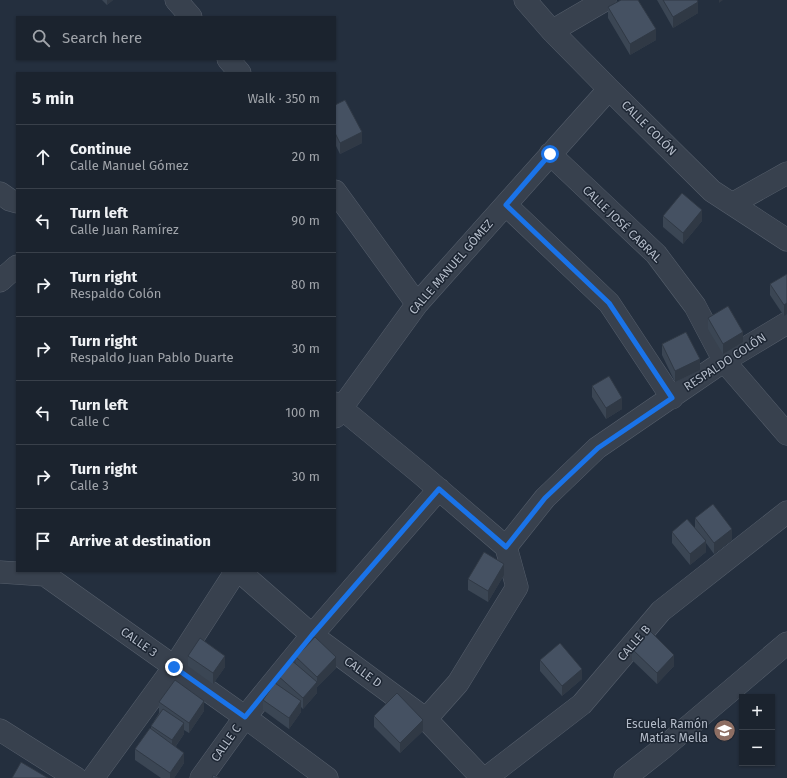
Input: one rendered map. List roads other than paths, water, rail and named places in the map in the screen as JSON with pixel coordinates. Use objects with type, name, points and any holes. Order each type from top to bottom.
[{"type":"street","points":[[176,0],[190,16]]},
{"type":"street","name":"CALLE COLÓN","points":[[525,0],[552,31],[712,191],[787,240]]},
{"type":"street","points":[[552,31],[605,0]]},
{"type":"street","points":[[229,60],[239,72]]},
{"type":"street","name":"CALLE MANUEL GÓMEZ","points":[[337,409],[417,304],[609,89]]},
{"type":"street","name":"CALLE JOSÉ CABRAL","points":[[550,154],[656,254],[695,306],[724,361],[787,434]]},
{"type":"street","points":[[732,204],[787,174]]},
{"type":"street","points":[[336,192],[417,304]]},
{"type":"street","points":[[0,193],[10,200],[16,202]]},
{"type":"street","points":[[506,205],[609,303],[672,398]]},
{"type":"street","points":[[0,281],[16,267]]},
{"type":"street","name":"RESPALDO COLÓN","points":[[506,547],[545,498],[598,448],[724,361],[787,323]]},
{"type":"street","points":[[337,409],[439,489],[506,547],[517,587],[458,683],[426,719]]},
{"type":"street","name":"CALLE C","points":[[201,778],[245,717],[312,635],[439,489]]},
{"type":"street","name":"CALLE B","points":[[486,778],[582,704],[661,612],[787,512]]},
{"type":"street","name":"CALLE 3","points":[[0,572],[46,573],[327,778]]},
{"type":"street","points":[[93,778],[174,667],[236,572]]},
{"type":"street","name":"CALLE D","points":[[238,572],[312,635],[426,719],[482,778]]},
{"type":"street","points":[[625,778],[663,748],[787,642]]},
{"type":"street","points":[[0,730],[76,778]]},
{"type":"place","name":"Escuela Ramón Matías Mella","points":[[724,731]]}]
